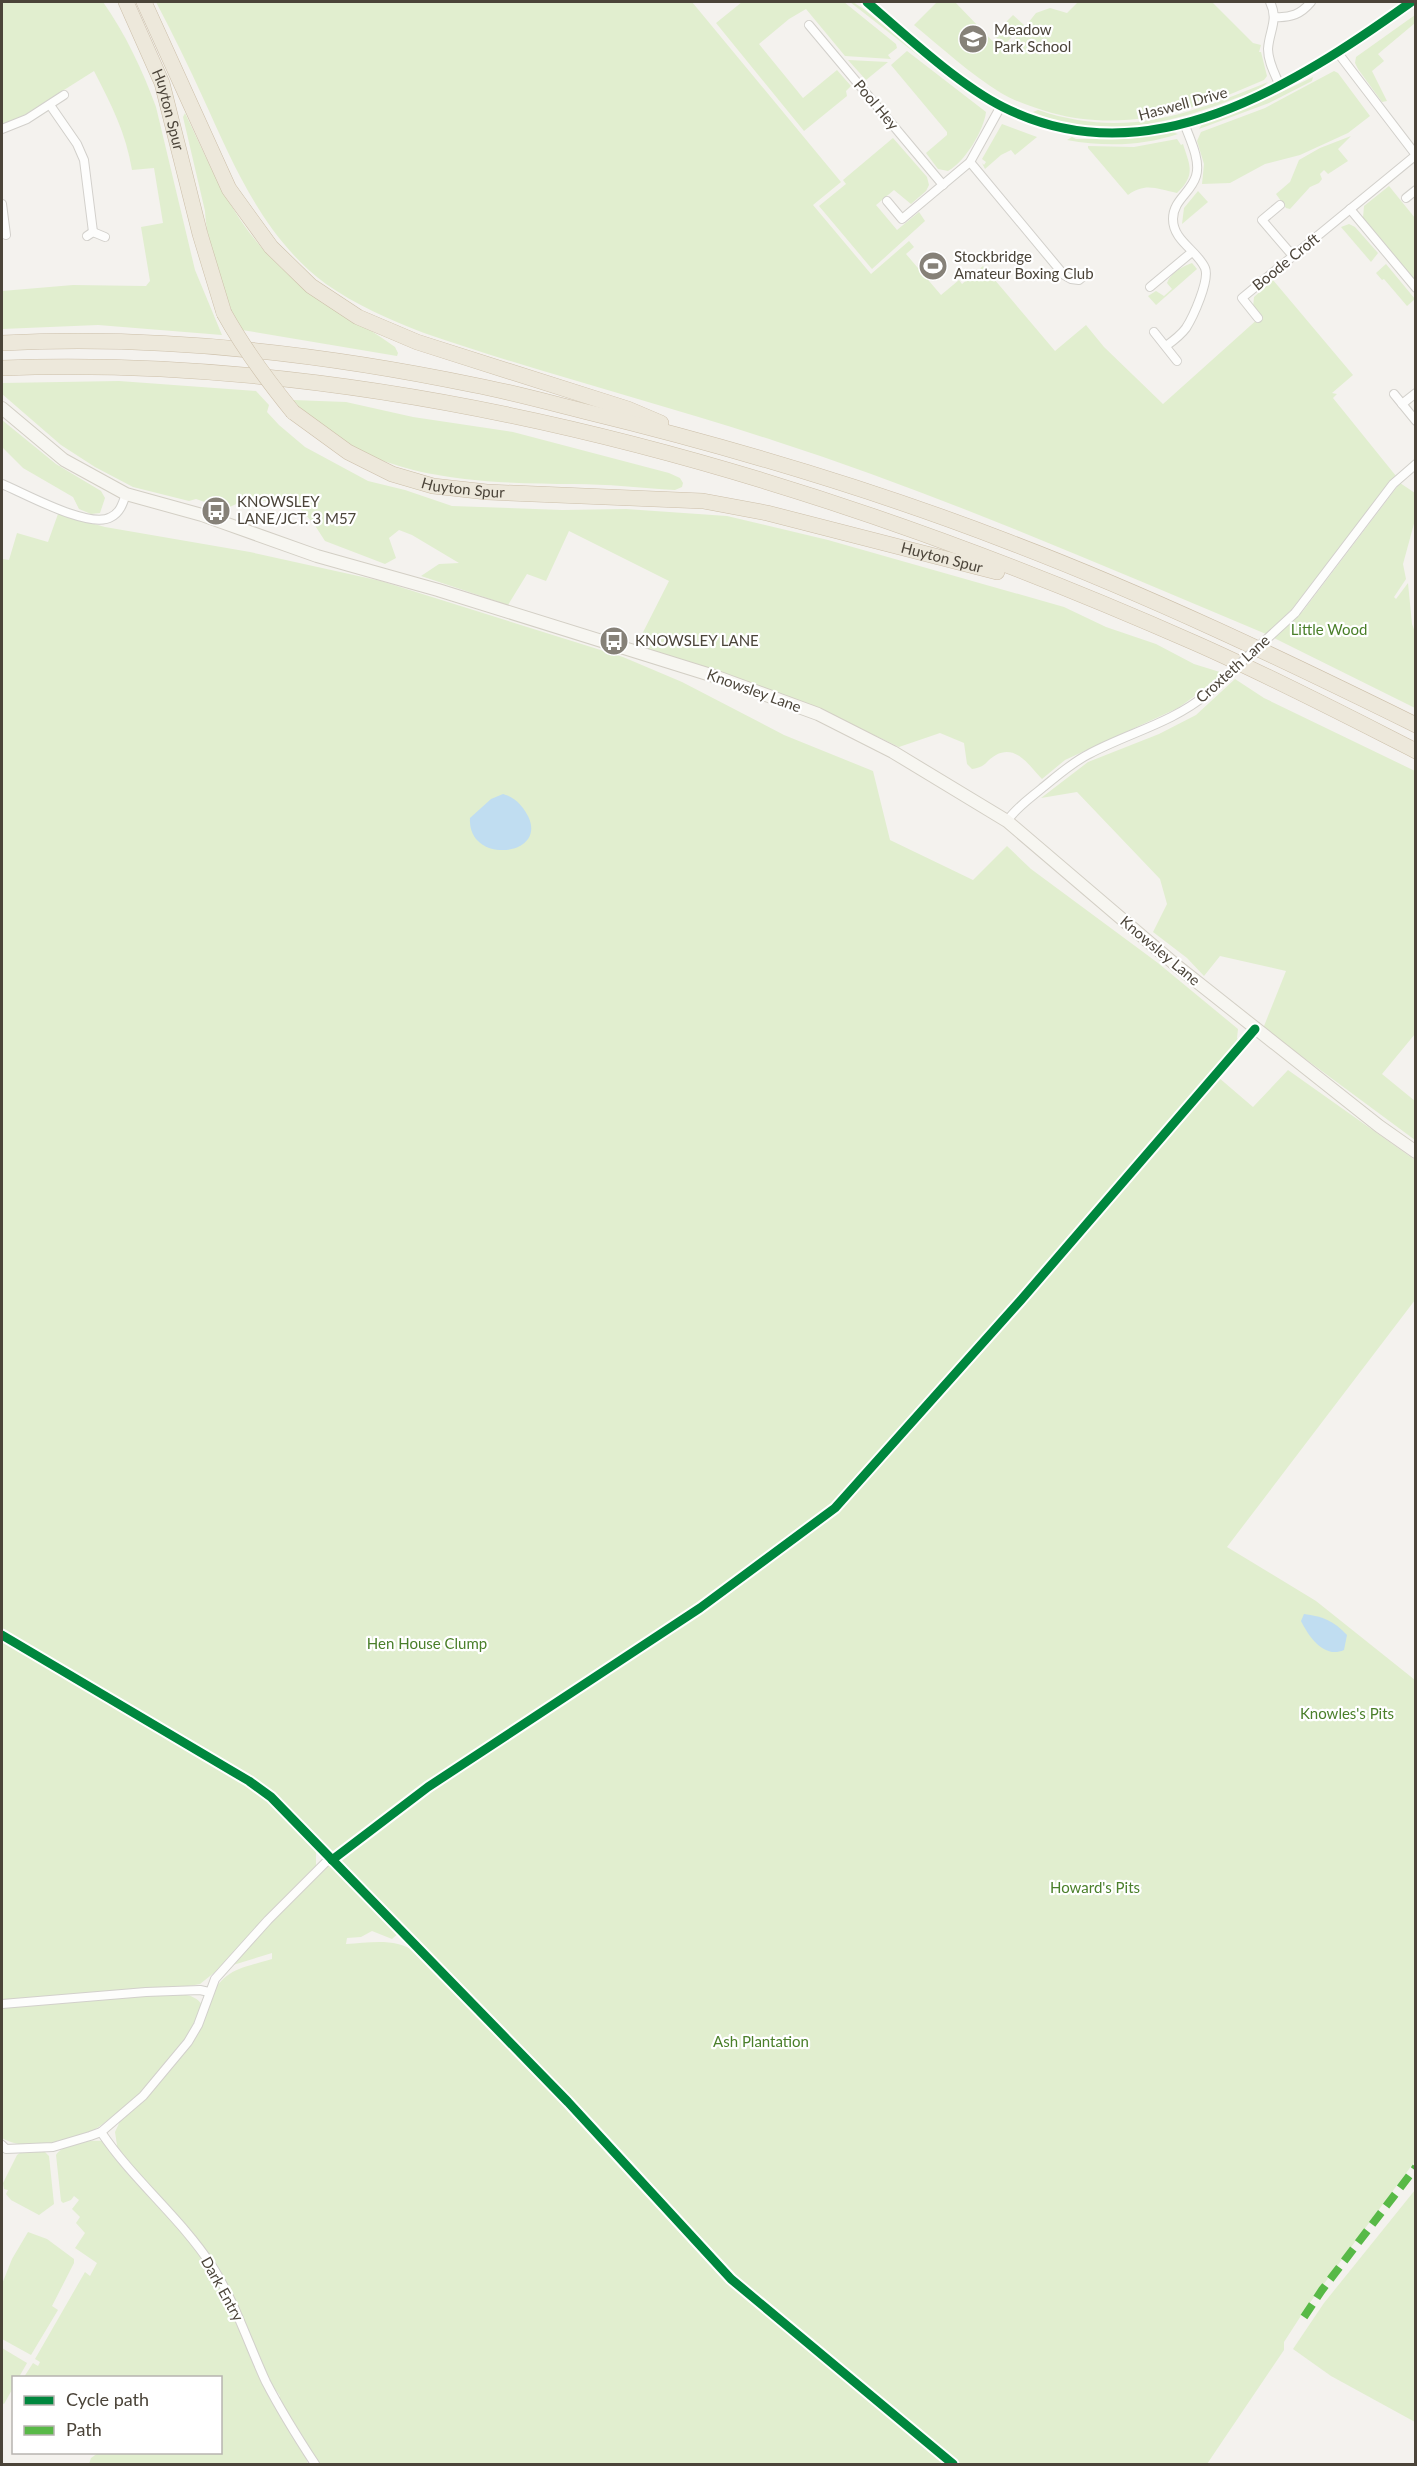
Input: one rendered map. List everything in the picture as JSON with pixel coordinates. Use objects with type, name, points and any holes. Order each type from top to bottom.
[{"type":"highway","name":"Huyton Spur","points":[[126,2],[162,83],[200,234],[224,313],[261,372],[293,412],[348,453],[392,474],[433,486],[487,492],[619,496],[714,503],[766,513],[961,561],[1089,598]]},
{"type":"highway","name":"Huyton Spur","points":[[144,2],[164,40],[229,189],[271,247],[311,286],[358,317],[417,342],[628,409],[703,441]]},
{"type":"highway","points":[[2,343],[133,342],[195,346],[335,361],[475,385],[703,441],[826,479],[1006,541],[1148,598],[1294,664],[1416,725]]},
{"type":"highway","points":[[2,368],[61,366],[208,371],[336,384],[487,411],[639,447],[814,497],[950,544],[1089,598],[1196,643],[1296,690],[1416,751]]},
{"type":"main road","name":"Knowsley Lane","points":[[3,409],[64,460],[126,494],[202,515],[317,556],[438,590],[717,677],[818,714],[893,752],[1007,821],[1177,966],[1255,1029],[1416,1152]]},
{"type":"street","name":"Haswell Drive","points":[[867,2],[950,70],[1001,106],[1050,126],[1093,133],[1139,133],[1184,123],[1242,103],[1280,86],[1338,53],[1411,2]]},
{"type":"street","points":[[1270,2],[1275,17],[1268,51],[1280,86]]},
{"type":"street","points":[[1275,17],[1299,13],[1311,2]]},
{"type":"street","name":"Pool Hey","points":[[809,25],[943,185]]},
{"type":"street","name":"Boode Croft","points":[[1258,318],[1242,298],[1416,155],[1338,53]]},
{"type":"street","points":[[2,129],[27,119],[64,95]]},
{"type":"street","points":[[50,105],[72,136],[84,160],[90,234],[105,237]]},
{"type":"street","points":[[887,201],[902,219],[943,185],[970,162],[1001,106]]},
{"type":"street","points":[[1166,346],[1188,326],[1206,283],[1204,267],[1178,235],[1173,224],[1174,210],[1197,174],[1197,164],[1184,123]]},
{"type":"street","points":[[970,162],[1064,275],[1079,280],[1086,274]]},
{"type":"street","points":[[1406,198],[1416,190]]},
{"type":"street","points":[[2,204],[8,236]]},
{"type":"street","points":[[1280,205],[1262,220],[1293,256]]},
{"type":"street","points":[[1350,209],[1416,288]]},
{"type":"street","points":[[1150,287],[1192,252]]},
{"type":"street","points":[[1157,281],[1165,290]]},
{"type":"street","points":[[1154,332],[1178,361]]},
{"type":"street","points":[[1402,404],[1416,393]]},
{"type":"street","points":[[1394,394],[1416,422]]},
{"type":"street","name":"Croxteth Lane","points":[[1007,821],[1020,806],[1073,763],[1103,747],[1168,720],[1207,694],[1295,613],[1393,484],[1416,464]]},
{"type":"street","points":[[2,484],[84,519],[103,520],[113,517],[126,494]]},
{"type":"street","points":[[2,2145],[6,2149],[53,2147],[101,2132],[143,2096],[188,2042],[198,2025],[215,1979],[238,1952],[331,1859],[428,1787],[700,1608],[835,1508],[1013,1309],[1255,1029]]},
{"type":"street","points":[[2,1635],[262,1789],[568,2102],[731,2279],[953,2464]]},
{"type":"street","points":[[2,2004],[146,1992],[200,1990],[209,1992]]},
{"type":"street","name":"Dark Entry","points":[[101,2132],[116,2155],[189,2235],[212,2266],[243,2326],[266,2381],[289,2424],[315,2464]]},
{"type":"green space","points":[[2,2],[103,2],[119,26],[156,107],[195,270],[222,335],[98,325],[2,329],[2,291],[73,285],[146,286],[150,281],[141,227],[163,223],[154,168],[132,170],[122,131],[94,71],[15,121],[2,126]]},
{"type":"green space","points":[[156,2],[692,2],[841,182],[813,205],[871,274],[909,241],[914,247],[906,254],[941,295],[959,280],[962,284],[983,266],[1055,351],[1086,325],[1104,347],[1163,404],[1260,317],[1253,307],[1254,297],[1273,280],[1353,375],[1332,393],[1337,394],[1333,398],[1396,476],[1292,609],[1266,634],[1022,532],[899,484],[731,427],[424,333],[374,312],[337,292],[304,266],[285,245],[253,200],[240,176]]},
{"type":"green space","points":[[742,2],[844,2],[896,44],[897,48],[888,55],[891,59],[845,56],[806,9],[789,19],[759,44],[803,98],[837,70],[851,86],[846,91],[847,96],[804,131],[716,23]]},
{"type":"green space","points":[[850,2],[865,10],[969,95]]},
{"type":"green space","points":[[937,2],[955,2],[1004,53],[1036,13],[1050,8],[1067,13],[1078,2],[1212,2],[1253,43],[1261,45],[1259,52],[1261,52],[1267,76],[1264,80],[1213,101],[1161,115],[1107,120],[1080,119],[1052,113],[1019,102],[990,86],[914,25]]},
{"type":"green space","points":[[1013,15],[1024,25],[1004,45],[993,35]]},
{"type":"green space","points":[[1415,15],[1415,23],[1378,54],[1384,61],[1372,71],[1387,101],[1382,102],[1358,69],[1355,63],[1356,57]]},
{"type":"green space","points":[[907,51],[986,112],[982,128],[973,145],[961,161],[948,171],[938,169],[926,153],[947,135],[947,132],[891,65]]},
{"type":"green space","points":[[848,60],[888,62],[866,80]]},
{"type":"green space","points":[[1334,71],[1338,73],[1370,116],[1348,133],[1300,155],[1265,164],[1230,183],[1202,184],[1204,164],[1197,141],[1201,132],[1265,108]]},
{"type":"green space","points":[[1313,77],[1312,81],[1269,103],[1199,129],[1202,124],[1254,105]]},
{"type":"green space","points":[[1268,82],[1256,91],[1208,109],[1133,126],[1082,126],[1057,121],[1033,112],[1038,110],[1070,118],[1128,123],[1183,113]]},
{"type":"green space","points":[[185,113],[219,184],[260,246],[310,292],[395,347],[397,356],[242,330],[222,288],[213,256],[183,117]]},
{"type":"green space","points":[[1002,124],[1037,137],[1015,155],[1011,150],[1001,155],[985,169],[982,163],[984,165],[986,162],[982,159]]},
{"type":"green space","points":[[1172,132],[1178,134],[1137,143],[1095,144],[1067,140],[1072,137],[1076,139],[1128,139]]},
{"type":"green space","points":[[1351,136],[1338,149],[1348,161],[1328,174],[1324,170],[1320,174],[1322,179],[1319,183],[1310,187],[1290,209],[1286,208],[1276,194],[1290,182],[1299,160],[1320,148]]},
{"type":"green space","points":[[893,138],[927,177],[929,185],[926,191],[911,204],[894,190],[876,205],[897,230],[919,212],[925,221],[872,269],[819,206],[846,184],[843,180]]},
{"type":"green space","points":[[1177,139],[1181,145],[1183,144],[1190,170],[1187,181],[1177,193],[1158,188],[1146,188],[1128,195],[1088,148],[1088,146],[1134,147]]},
{"type":"green space","points":[[1389,186],[1415,218],[1415,282],[1363,218],[1364,206]]},
{"type":"green space","points":[[1198,191],[1208,202],[1182,224],[1184,208]]},
{"type":"green space","points":[[1349,224],[1355,227],[1378,253],[1371,262],[1341,227]]},
{"type":"green space","points":[[1192,263],[1197,269],[1156,305],[1148,296],[1156,291],[1164,296],[1172,289],[1167,283],[1171,276]]},
{"type":"green space","points":[[1386,264],[1415,299],[1407,306],[1376,273]]},
{"type":"green space","points":[[119,381],[256,391],[269,405],[267,412],[305,447],[368,481],[405,490],[452,506],[562,510],[626,509],[727,516],[828,540],[1064,607],[1106,627],[1156,644],[1194,664],[1223,673],[1178,708],[1065,760],[1042,779],[1028,763],[1010,752],[996,755],[983,765],[972,769],[967,764],[964,743],[940,733],[899,747],[835,717],[769,691],[636,646],[669,581],[569,531],[546,581],[527,574],[508,605],[421,576],[439,564],[459,563],[412,535],[399,530],[389,538],[396,558],[385,564],[325,541],[314,524],[293,501],[243,501],[225,509],[196,499],[189,501],[133,487],[95,467],[61,445],[2,394],[2,383]]},
{"type":"green space","points":[[293,400],[346,402],[413,417],[513,432],[669,473],[680,478],[683,483],[682,487],[675,490],[497,482],[422,472],[386,462],[353,447],[321,427]]},
{"type":"green space","points":[[2,420],[56,464],[101,491],[105,498],[100,513],[91,514],[79,509],[73,497],[23,468],[2,447]]},
{"type":"green space","name":"Little Wood","points":[[1400,483],[1415,493],[1415,520],[1403,564],[1406,579],[1394,597],[1396,599],[1408,583],[1412,624],[1415,632],[1415,708],[1274,638],[1303,611]]},
{"type":"green space","points":[[58,514],[105,527],[250,552],[381,581],[623,657],[682,682],[784,735],[873,771],[890,840],[973,880],[1007,846],[1031,869],[1158,963],[1238,1029],[1237,1038],[1241,1044],[1218,1077],[1253,1107],[1288,1070],[1415,1160],[1415,1300],[1227,1547],[1316,1601],[1415,1680],[1415,2161],[1306,2308],[1284,2342],[1284,2350],[1207,2464],[958,2464],[738,2281],[400,1932],[392,1939],[372,1931],[361,1937],[347,1938],[346,1944],[373,1942],[399,1944],[415,1952],[566,2107],[729,2283],[947,2464],[319,2464],[305,2454],[308,2464],[89,2464],[91,2458],[97,2454],[222,2454],[222,2376],[25,2376],[33,2363],[38,2366],[40,2362],[35,2359],[85,2272],[90,2276],[97,2263],[75,2248],[85,2233],[76,2223],[80,2217],[72,2209],[79,2200],[74,2196],[71,2200],[63,2203],[61,2201],[56,2155],[70,2145],[102,2141],[113,2155],[118,2152],[115,2132],[122,2117],[117,2113],[89,2132],[43,2145],[21,2145],[2,2138],[2,1638],[278,1798],[251,1778],[2,1631],[2,559],[9,560],[17,533],[48,542]],"holes":[[[305,1826],[331,1852],[338,1852],[340,1863],[328,1863],[321,1869],[316,1865],[316,1851],[301,1836]],[[293,1890],[233,1965],[272,1953],[272,1959],[231,1973],[218,1985],[203,2007],[199,2001],[184,1994],[141,1995],[200,1984],[215,1972]],[[256,2351],[270,2382],[280,2396],[274,2404],[249,2355]]]},
{"type":"green space","points":[[1235,679],[1264,698],[1415,771],[1415,1034],[1382,1074],[1415,1101],[1415,1140],[1265,1029],[1264,1026],[1286,971],[1220,956],[1204,976],[1187,958],[1153,932],[1167,904],[1160,879],[1077,792],[1041,798],[1088,762],[1159,734],[1196,715]]},
{"type":"green space","points":[[44,2151],[49,2156],[54,2204],[39,2215],[11,2200],[6,2194],[8,2190],[4,2189],[3,2183],[17,2155]]},
{"type":"green space","points":[[1415,2190],[1415,2422],[1331,2376],[1293,2349],[1324,2303]]},
{"type":"green space","points":[[28,2232],[47,2239],[74,2259],[52,2306],[58,2310],[31,2355],[2,2339],[2,2284],[12,2259]]},
{"type":"green space","points":[[2,2348],[27,2363],[20,2376],[12,2376],[12,2390],[4,2404],[2,2403]]},
{"type":"water","points":[[503,794],[513,798],[520,805],[531,826],[529,838],[520,846],[508,850],[494,849],[482,844],[473,834],[470,818],[491,799]]},
{"type":"water","points":[[1304,1614],[1327,1620],[1342,1630],[1347,1635],[1344,1650],[1330,1652],[1318,1645],[1308,1634],[1301,1621]]},
{"type":"marked path","points":[[1304,2317],[1416,2167]]},
{"type":"cycle path","points":[[867,2],[915,44],[986,98],[1003,107],[1057,127],[1112,133],[1165,128],[1218,113],[1269,91],[1319,64],[1411,2]]},
{"type":"cycle path","points":[[332,1860],[428,1787],[700,1608],[835,1508],[1021,1300],[1255,1029]]},
{"type":"cycle path","points":[[2,1635],[249,1781],[271,1797],[568,2102],[731,2279],[953,2464]]},
{"type":"place","name":"Meadow Park School","points":[[973,39]]},
{"type":"place","name":"Stockbridge Amateur Boxing Club","points":[[933,266]]},
{"type":"place","name":"KNOWSLEY LANE/JCT. 3 M57","points":[[216,511]]},
{"type":"place","name":"KNOWSLEY LANE","points":[[614,641]]},
{"type":"park label","name":"Hen House Clump","points":[[427,1644]]},
{"type":"park label","name":"Knowles's Pits","points":[[1347,1714]]},
{"type":"park label","name":"Howard's Pits","points":[[1095,1888]]},
{"type":"park label","name":"Ash Plantation","points":[[761,2042]]}]
